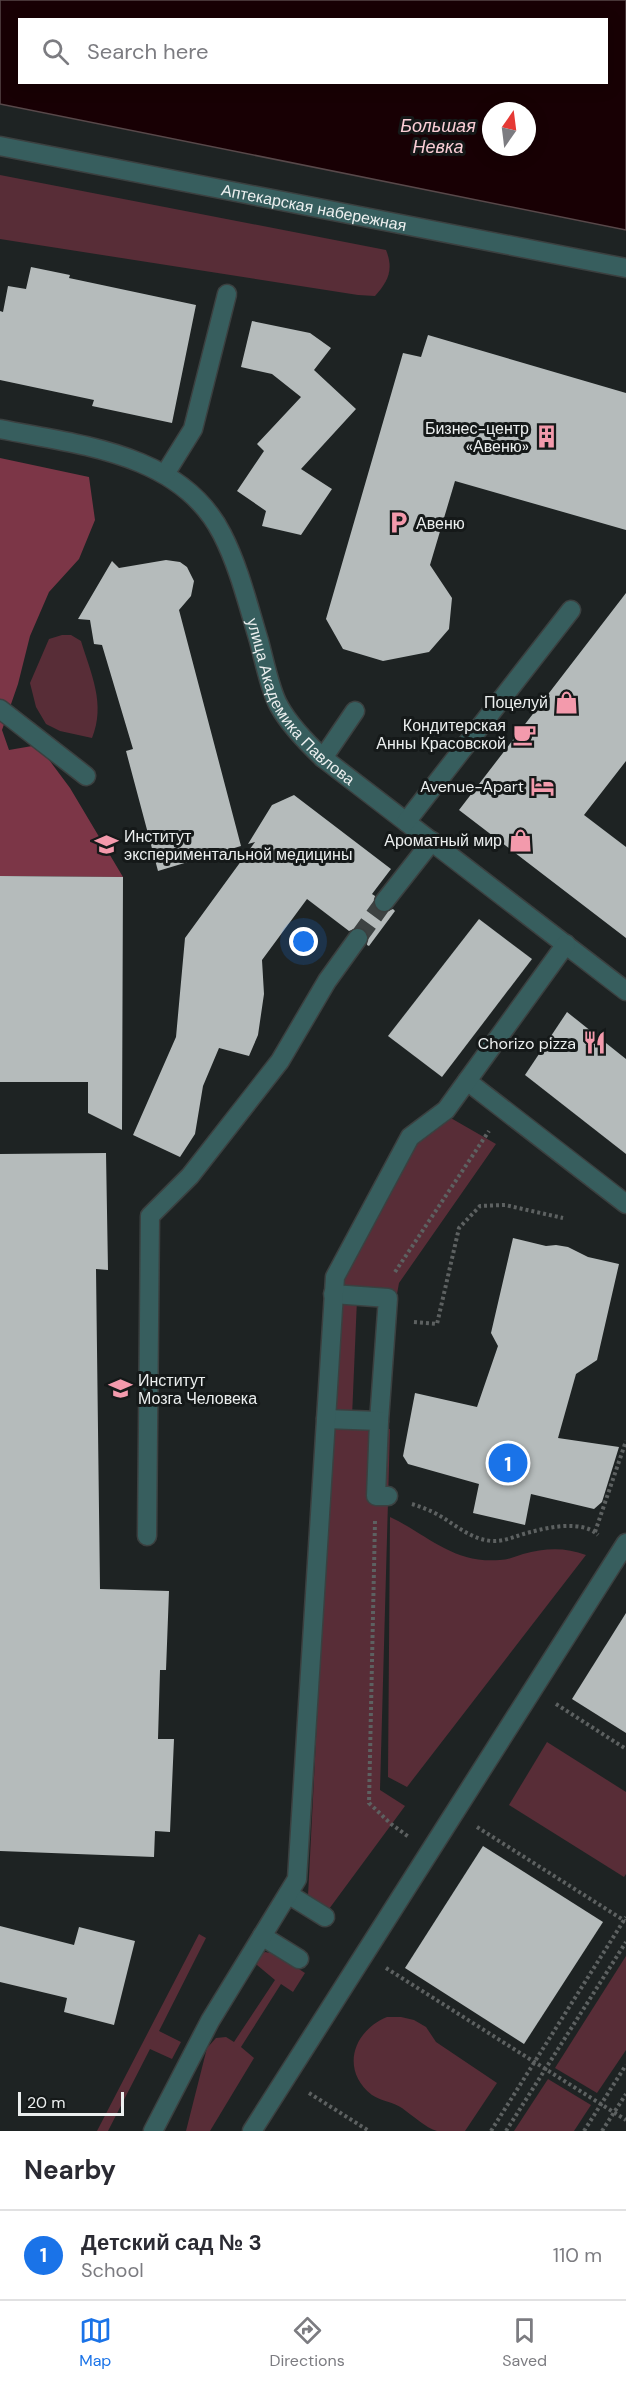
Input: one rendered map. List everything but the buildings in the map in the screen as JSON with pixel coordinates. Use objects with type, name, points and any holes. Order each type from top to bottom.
[{"type":"street","name":"Аптекарская набережная","points":[[0,146],[626,268]]},
{"type":"street","points":[[165,474],[193,429],[227,294]]},
{"type":"street","name":"улица Академика Павлова","points":[[0,429],[116,454],[165,474],[197,500],[221,531],[236,564],[278,705],[307,743],[323,758],[626,991]]},
{"type":"street","points":[[406,822],[571,610]]},
{"type":"street","points":[[0,709],[86,776]]},
{"type":"street","points":[[323,758],[356,711]]},
{"type":"street","points":[[384,902],[432,841]]},
{"type":"street","points":[[147,1536],[150,1216],[190,1176],[280,1061],[327,981],[358,938]]},
{"type":"street","points":[[153,2131],[210,2021],[297,1880],[335,1277],[410,1137],[446,1110],[566,944]]},
{"type":"street","points":[[467,1081],[626,1204]]},
{"type":"street","points":[[333,1294],[388,1298],[379,1420],[382,1496]]},
{"type":"street","points":[[326,1419],[379,1420]]},
{"type":"street","points":[[252,2131],[626,1542]]},
{"type":"street","points":[[288,1894],[325,1917]]},
{"type":"street","points":[[262,1936],[299,1959]]},
{"type":"path","points":[[388,1298],[394,1273],[486,1138],[500,1106]]},
{"type":"path","points":[[386,1320],[437,1324],[459,1228],[480,1206],[505,1205],[563,1218]]},
{"type":"path","points":[[596,1532],[626,1441]]},
{"type":"path","points":[[430,1851],[391,1824],[369,1803],[382,1496],[435,1513],[463,1533],[491,1541],[560,1527],[583,1527],[596,1532],[604,1540]]},
{"type":"path","points":[[550,1701],[626,1749]]},
{"type":"path","points":[[472,1823],[625,1920],[491,2131]]},
{"type":"path","points":[[506,2131],[626,1942]]},
{"type":"path","points":[[381,1965],[626,2120]]},
{"type":"path","points":[[584,2131],[626,2065]]},
{"type":"path","points":[[303,2089],[369,2131]]},
{"type":"path","points":[[602,2131],[626,2094]]},
{"type":"shaded area","points":[[0,175],[386,250],[389,264],[388,275],[375,296],[358,295],[0,239]]},
{"type":"shaded area","points":[[0,458],[89,477],[95,520],[79,559],[49,592],[30,636],[18,684],[2,730],[9,750],[38,745],[70,788],[123,877],[0,876]]},
{"type":"shaded area","points":[[71,635],[81,641],[93,677],[98,713],[92,738],[60,731],[46,724],[36,707],[30,683],[49,639]]},
{"type":"shaded area","points":[[449,1117],[496,1144],[399,1283],[397,1294],[339,1290],[340,1278],[417,1140]]},
{"type":"shaded area","points":[[339,1297],[357,1299],[352,1417],[332,1416]]},
{"type":"shaded area","points":[[332,1424],[390,1429],[380,1790],[405,1806],[329,1909],[308,1896]]},
{"type":"shaded area","points":[[390,1517],[442,1547],[468,1558],[503,1560],[531,1552],[555,1549],[586,1555],[407,1787],[388,1777]]},
{"type":"shaded area","points":[[547,1742],[626,1792],[626,1874],[624,1877],[509,1805]]},
{"type":"shaded area","points":[[199,1934],[206,1938],[159,2031],[181,2042],[172,2059],[150,2049],[108,2131],[97,2131]]},
{"type":"shaded area","points":[[265,1952],[276,1954],[305,1973],[293,1992],[281,1984],[241,2047],[254,2058],[210,2131],[186,2131],[207,2048],[216,2038],[226,2037],[234,2042],[275,1980],[257,1965],[258,1956]]},
{"type":"shaded area","points":[[626,1956],[626,2050],[597,2093],[555,2068]]},
{"type":"shaded area","points":[[387,2017],[414,2020],[426,2027],[436,2042],[497,2083],[465,2131],[437,2131],[398,2106],[372,2095],[362,2085],[356,2074],[354,2063],[359,2041],[375,2023]]},
{"type":"shaded area","points":[[548,2079],[591,2105],[574,2131],[514,2131]]},
{"type":"water","name":"Большая Невка","points":[[0,0],[626,0],[626,230],[0,104]]},
{"type":"tunnel","points":[[358,938],[384,902]]},
{"type":"place","name":"Бизнес-центр «Авеню»","points":[[547,437]]},
{"type":"place","name":"Авеню","points":[[398,523]]},
{"type":"place","name":"Поцелуй","points":[[566,702]]},
{"type":"place","name":"Кондитерская Анны Красовской","points":[[524,734]]},
{"type":"place","name":"Avenue-Apart","points":[[542,786]]},
{"type":"place","name":"Ароматный мир","points":[[520,840]]},
{"type":"place","name":"Институт экспериментальной медицины","points":[[106,845]]},
{"type":"place","name":"Chorizo pizza","points":[[594,1043]]},
{"type":"place","name":"Институт Мозга Человека","points":[[120,1389]]},
{"type":"place","name":"Детский сад № 3","points":[[508,1463]]}]
